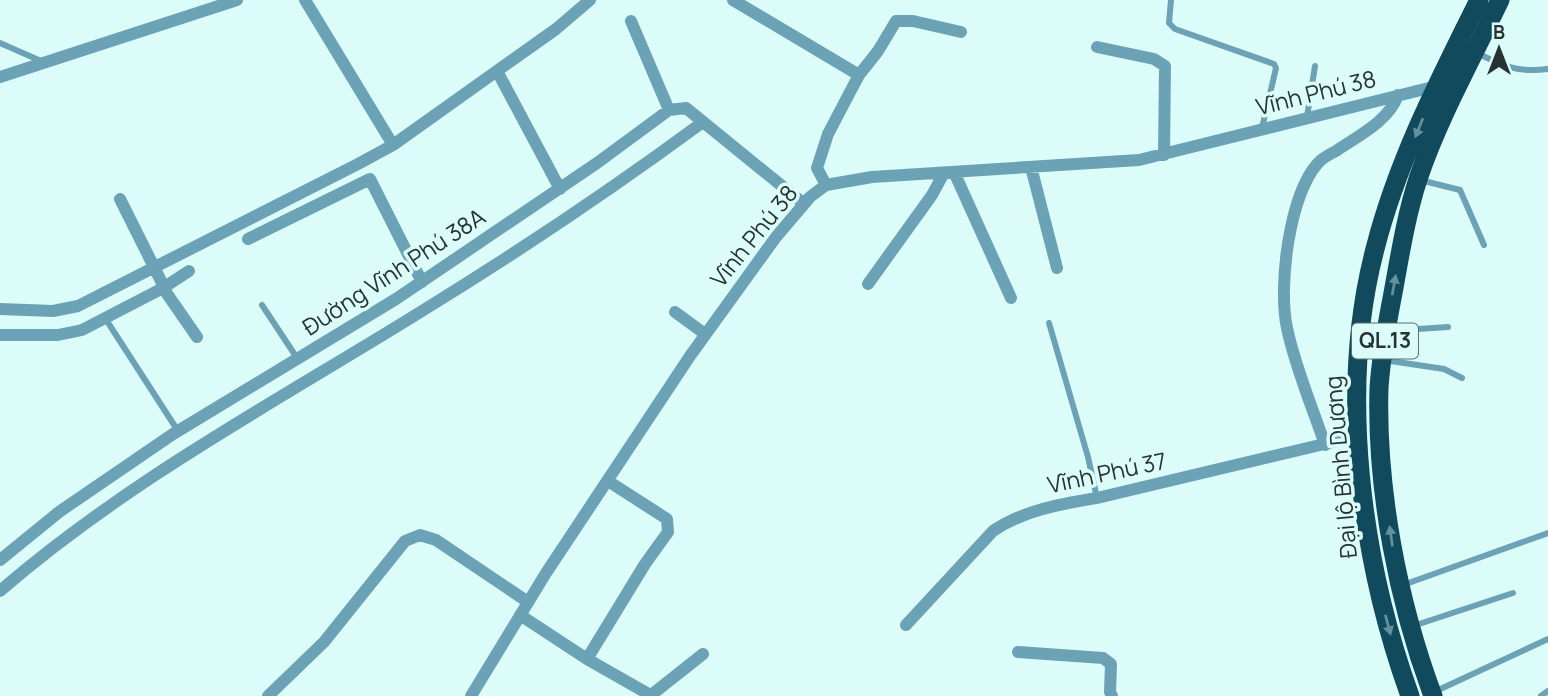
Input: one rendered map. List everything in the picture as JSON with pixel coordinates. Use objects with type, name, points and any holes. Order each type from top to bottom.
[{"type":"highway","name":"Đại lộ Bình Dương","points":[[1410,696],[1388,626],[1369,544],[1358,436],[1356,378],[1363,306],[1375,248],[1391,198],[1437,86],[1479,0]]},
{"type":"highway","name":"Đại lộ Bình Dương","points":[[1432,694],[1419,659],[1392,544],[1380,430],[1381,368],[1404,233],[1419,179],[1437,130],[1500,0]]},
{"type":"highway","points":[[1356,378],[1381,368]]},
{"type":"highway","points":[[1358,436],[1380,430]]},
{"type":"street","points":[[0,77],[237,0]]},
{"type":"street","points":[[305,0],[393,145]]},
{"type":"street","points":[[0,335],[58,335],[82,330],[105,318],[159,279],[393,145],[556,29],[590,0]]},
{"type":"street","points":[[733,0],[859,75]]},
{"type":"street","points":[[826,185],[817,169],[828,134],[859,75],[896,22],[913,21],[961,32]]},
{"type":"street","points":[[631,22],[669,110],[686,108],[804,204]]},
{"type":"street","points":[[1097,47],[1154,59],[1165,66],[1164,155]]},
{"type":"street","points":[[497,71],[560,189]]},
{"type":"street","name":"Vĩnh Phú 38","points":[[471,696],[528,602],[705,334],[776,237],[804,204],[826,185],[872,177],[1139,160],[1437,86]]},
{"type":"street","points":[[1325,445],[1286,324],[1285,272],[1289,232],[1302,192],[1318,163],[1393,109],[1398,95]]},
{"type":"street","name":"Đường Vĩnh Phú 38A","points":[[0,560],[58,512],[178,431],[422,282],[560,189],[669,110]]},
{"type":"street","points":[[0,591],[29,566],[131,492],[218,433],[423,311],[638,171],[703,122]]},
{"type":"street","points":[[1031,167],[1057,268]]},
{"type":"street","points":[[868,284],[949,172],[1011,298]]},
{"type":"street","points":[[248,239],[370,179],[422,282]]},
{"type":"street","points":[[120,199],[159,279],[197,337]]},
{"type":"street","points":[[0,309],[53,311],[78,306],[190,271]]},
{"type":"street","points":[[675,312],[705,334]]},
{"type":"street","name":"Vĩnh Phú 37","points":[[906,625],[993,531],[1009,521],[1034,511],[1358,436]]},
{"type":"street","points":[[587,659],[645,564],[668,532],[667,519],[608,481]]},
{"type":"street","points":[[268,696],[324,642],[405,541],[420,535],[436,540],[528,602]]},
{"type":"street","points":[[520,615],[587,659],[651,696],[704,654]]},
{"type":"street","points":[[1018,652],[1103,658],[1111,664],[1112,696]]},
{"type":"lane","points":[[1171,0],[1169,23],[1175,29],[1273,64],[1276,68],[1262,128]]},
{"type":"lane","points":[[0,43],[43,62]]},
{"type":"lane","points":[[1475,52],[1507,68],[1532,71],[1548,69]]},
{"type":"lane","points":[[1307,117],[1315,66]]},
{"type":"lane","points":[[1419,179],[1460,190],[1485,245]]},
{"type":"lane","points":[[262,305],[297,358]]},
{"type":"lane","points":[[105,318],[178,431]]},
{"type":"lane","points":[[1049,323],[1088,457],[1097,498]]},
{"type":"lane","points":[[1386,331],[1448,327]]},
{"type":"lane","points":[[1381,368],[1444,369],[1462,378]]},
{"type":"lane","points":[[1402,586],[1548,533]]},
{"type":"lane","points":[[1412,627],[1513,593]]},
{"type":"lane","points":[[1432,694],[1548,639]]},
{"type":"lane","points":[[1541,696],[1548,691]]}]
